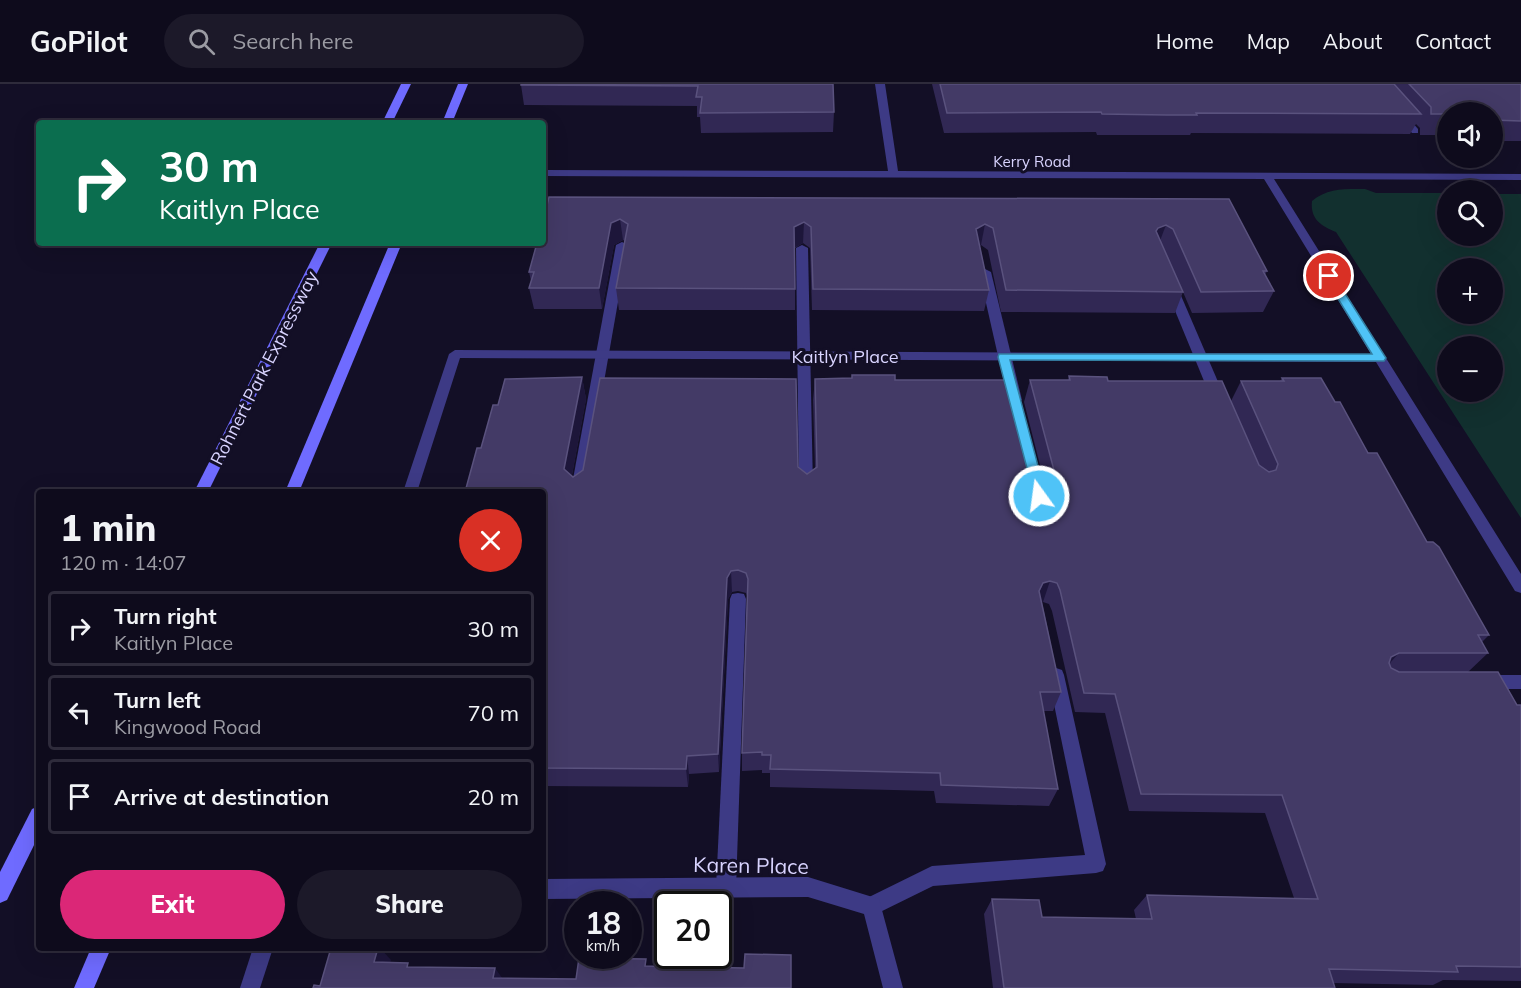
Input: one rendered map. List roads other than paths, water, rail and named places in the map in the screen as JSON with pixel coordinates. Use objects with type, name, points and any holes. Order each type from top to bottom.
[{"type":"main road","points":[[388,120],[406,84]]},
{"type":"main road","points":[[448,120],[463,84]]},
{"type":"main road","name":"Rohnert Park Expressway","points":[[203,489],[324,246]]},
{"type":"main road","points":[[293,489],[395,246]]},
{"type":"main road","points":[[0,893],[36,821]]},
{"type":"main road","points":[[84,988],[100,951]]},
{"type":"street","points":[[880,84],[894,176]]},
{"type":"street","points":[[1374,84],[1415,130]]},
{"type":"street","name":"Kerry Road","points":[[546,173],[1521,177]]},
{"type":"street","points":[[1268,177],[1521,587]]},
{"type":"street","points":[[578,490],[622,245]]},
{"type":"street","points":[[802,248],[806,488]]},
{"type":"street","points":[[983,262],[1003,357],[1019,418]]},
{"type":"street","points":[[1165,272],[1226,416]]},
{"type":"street","name":"Kaitlyn Place","points":[[411,489],[455,354],[1380,358]]},
{"type":"street","points":[[726,888],[738,599]]},
{"type":"street","points":[[893,988],[872,906],[932,876],[1096,864],[1052,657]]},
{"type":"street","points":[[1464,682],[1521,682]]},
{"type":"street","name":"Karen Place","points":[[546,888],[808,887],[872,906]]},
{"type":"street","points":[[250,988],[262,951]]}]
